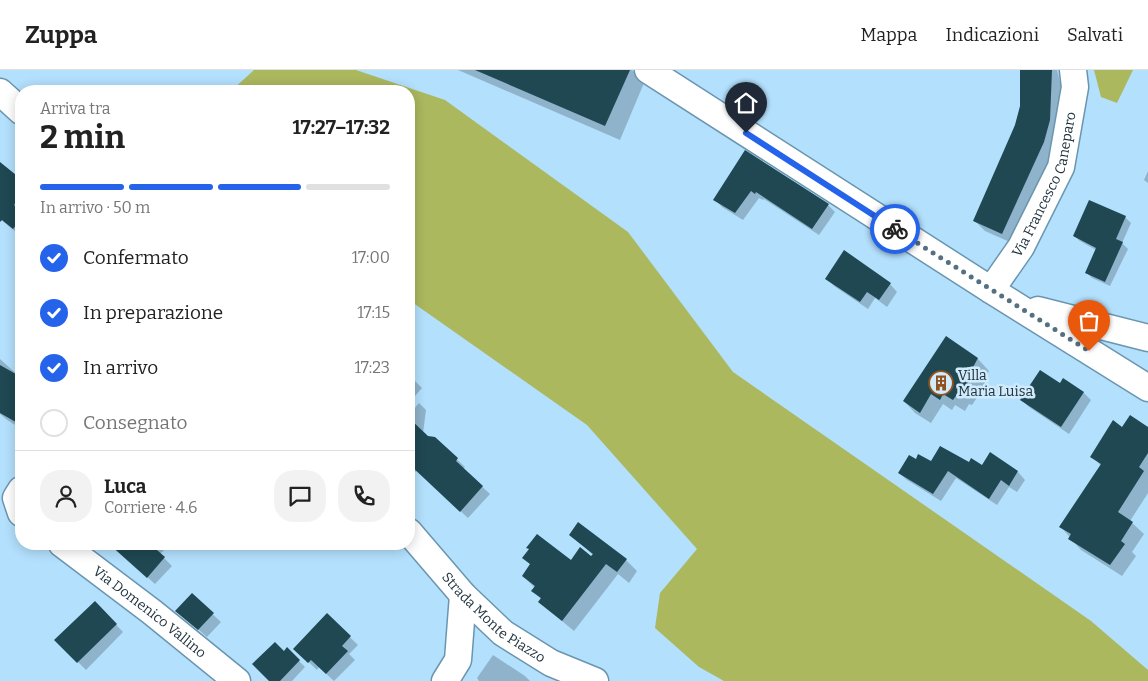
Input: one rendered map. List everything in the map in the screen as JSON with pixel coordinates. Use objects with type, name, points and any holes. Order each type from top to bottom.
[{"type":"street","points":[[648,70],[991,290],[1148,388]]},
{"type":"street","name":"Via Francesco Caneparo","points":[[991,290],[1021,247],[1061,167],[1075,87],[1073,70]]},
{"type":"street","points":[[0,92],[15,106]]},
{"type":"street","points":[[1014,304],[1148,338]]},
{"type":"street","name":"Strada Monte Piazzo","points":[[415,539],[464,595],[503,633],[551,663],[595,681]]},
{"type":"street","name":"Via Domenico Vallino","points":[[70,550],[152,612],[237,681]]},
{"type":"street","points":[[445,681],[458,660],[464,595]]},
{"type":"green space","points":[[254,70],[356,70],[400,85],[238,85]]},
{"type":"green space","points":[[1094,70],[1133,70],[1117,103],[1101,97]]},
{"type":"green space","points":[[415,90],[445,100],[628,232],[733,372],[1091,621],[1148,670],[1148,681],[724,681],[699,667],[655,628],[660,593],[697,549],[587,425],[415,304]]},
{"type":"building","points":[[475,70],[630,70],[605,126]]},
{"type":"building","points":[[1020,70],[1052,70],[1050,120],[1044,142],[1002,234],[973,221],[1015,125],[1020,106]]},
{"type":"building","points":[[745,150],[829,204],[812,229],[756,192],[755,194],[751,191],[735,213],[713,200]]},
{"type":"building","points":[[0,162],[15,174],[15,226],[13,229],[2,220],[0,222]]},
{"type":"building","points":[[1089,200],[1126,216],[1116,239],[1123,242],[1105,282],[1085,273],[1096,248],[1073,236]]},
{"type":"building","points":[[844,250],[891,283],[879,300],[867,292],[860,302],[825,279]]},
{"type":"building","name":"Villa Maria Luisa","points":[[946,336],[978,358],[972,369],[976,371],[960,394],[958,393],[953,400],[943,394],[940,400],[931,394],[920,413],[903,401]]},
{"type":"building","points":[[0,365],[15,374],[15,422],[0,413]]},
{"type":"building","points":[[1040,370],[1060,383],[1063,378],[1084,392],[1061,427],[1020,400]]},
{"type":"building","points":[[1130,415],[1148,427],[1148,453],[1139,467],[1144,471],[1118,512],[1133,522],[1121,541],[1125,544],[1110,565],[1068,539],[1071,534],[1059,527],[1101,464],[1090,457],[1113,420],[1122,427]]},
{"type":"building","points":[[415,424],[428,436],[435,437],[458,458],[456,461],[483,486],[460,512],[415,470]]},
{"type":"building","points":[[940,446],[969,462],[971,458],[982,465],[990,452],[1018,471],[1009,486],[1001,480],[989,499],[948,471],[933,494],[898,473],[909,455],[916,459],[918,454],[931,461]]},
{"type":"building","points":[[578,522],[627,559],[617,572],[606,564],[562,621],[538,602],[541,598],[531,591],[535,586],[522,576],[530,564],[522,558],[529,549],[526,548],[537,534],[571,560],[580,547],[591,556],[593,554],[569,535]]},
{"type":"building","points":[[116,550],[157,550],[165,557],[147,578]]},
{"type":"building","points":[[192,593],[214,613],[198,630],[175,611]]},
{"type":"building","points":[[95,601],[117,624],[77,663],[54,640]]},
{"type":"building","points":[[327,613],[351,636],[342,646],[348,651],[326,674],[311,660],[308,663],[293,649]]},
{"type":"building","points":[[275,642],[284,651],[287,647],[300,660],[280,681],[269,681],[252,664]]},
{"type":"way so far","points":[[895,229],[1089,351]]},
{"type":"place","name":"Villa Maria Luisa","points":[[941,383]]},
{"type":"route","points":[[746,133],[895,229]]}]
